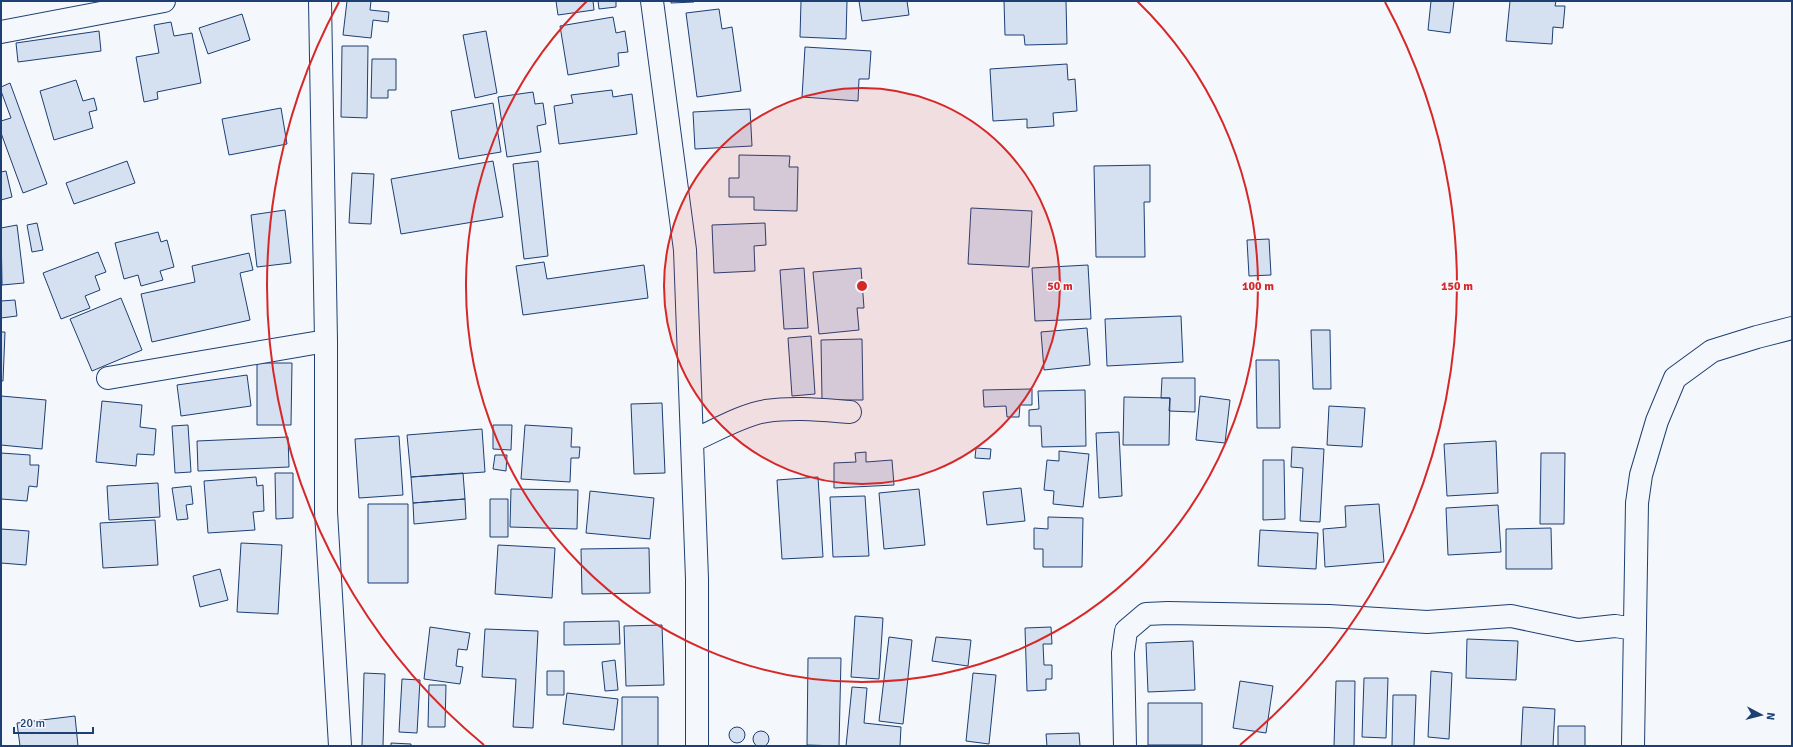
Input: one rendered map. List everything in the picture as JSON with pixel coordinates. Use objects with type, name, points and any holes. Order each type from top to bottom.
[{"type":"street","points":[[1,32],[164,1]]},
{"type":"street","points":[[320,1],[326,340],[326,512],[340,746]]},
{"type":"street","points":[[652,1],[685,250],[697,579],[697,746]]},
{"type":"street","points":[[1633,746],[1637,503],[1641,475],[1657,421],[1675,378],[1712,351],[1792,328]]},
{"type":"street","points":[[108,378],[326,340]]},
{"type":"street","points":[[692,441],[737,420],[765,411],[813,410],[850,412]]},
{"type":"street","points":[[1125,746],[1123,653],[1126,631],[1146,614],[1282,614],[1427,622],[1511,616],[1578,630],[1615,626],[1635,629]]},
{"type":"building","points":[[347,1],[371,1],[370,10],[389,12],[388,22],[373,20],[371,38],[343,35]]},
{"type":"building","points":[[556,1],[593,1],[594,10],[558,15]]},
{"type":"building","points":[[598,1],[616,1],[616,7],[599,9]]},
{"type":"building","points":[[671,1],[694,1],[694,2],[671,3]]},
{"type":"building","points":[[801,1],[847,1],[846,39],[800,37]]},
{"type":"building","points":[[859,1],[907,1],[909,15],[862,21]]},
{"type":"building","points":[[1004,1],[1066,1],[1067,44],[1025,45],[1024,35],[1005,35]]},
{"type":"building","points":[[1431,1],[1454,1],[1450,33],[1428,30]]},
{"type":"building","points":[[1510,1],[1556,1],[1555,6],[1565,6],[1563,28],[1553,27],[1552,44],[1506,41]]},
{"type":"building","points":[[719,9],[722,29],[732,27],[741,91],[697,97],[686,13]]},
{"type":"building","points":[[242,14],[250,40],[208,54],[199,28]]},
{"type":"building","points":[[613,17],[616,33],[625,31],[628,52],[618,53],[619,66],[568,75],[560,26]]},
{"type":"building","points":[[171,22],[174,36],[192,33],[201,83],[157,92],[158,99],[144,102],[136,57],[159,53],[154,25]]},
{"type":"building","points":[[99,31],[101,51],[18,62],[16,43]]},
{"type":"building","points":[[486,31],[497,93],[475,98],[463,35]]},
{"type":"building","points":[[342,46],[368,46],[367,118],[341,117]]},
{"type":"building","points":[[805,47],[871,51],[869,79],[859,79],[858,101],[802,97]]},
{"type":"building","points":[[372,59],[396,59],[396,90],[388,90],[388,98],[371,98]]},
{"type":"building","points":[[1067,64],[1068,80],[1075,79],[1077,111],[1053,113],[1054,126],[1027,128],[1027,119],[993,121],[990,69]]},
{"type":"building","points":[[76,80],[83,101],[94,98],[97,110],[89,112],[93,128],[54,140],[40,91]]},
{"type":"building","points":[[10,83],[47,184],[23,193],[1,133],[1,121],[11,118],[1,91],[1,87]]},
{"type":"building","points":[[612,90],[613,97],[632,94],[637,134],[559,144],[554,106],[573,103],[571,95]]},
{"type":"building","points":[[533,92],[535,104],[543,103],[546,124],[537,126],[541,152],[507,157],[498,97]]},
{"type":"building","points":[[493,103],[501,152],[459,159],[451,111]]},
{"type":"building","points":[[281,108],[287,144],[229,155],[222,119]]},
{"type":"building","points":[[750,109],[752,146],[695,149],[693,112]]},
{"type":"building","points":[[739,155],[790,156],[789,167],[798,167],[797,211],[754,210],[754,197],[729,197],[729,178],[739,178]]},
{"type":"building","points":[[127,161],[135,183],[74,204],[66,183]]},
{"type":"building","points":[[493,161],[503,217],[401,234],[391,179]]},
{"type":"building","points":[[538,161],[548,256],[524,259],[513,164]]},
{"type":"building","points":[[1150,165],[1150,202],[1144,202],[1145,257],[1096,257],[1094,166]]},
{"type":"building","points":[[6,171],[12,197],[1,200],[1,172]]},
{"type":"building","points":[[352,173],[374,174],[371,224],[349,223]]},
{"type":"building","points":[[971,208],[1032,211],[1029,267],[968,264]]},
{"type":"building","points":[[285,210],[291,263],[257,267],[251,215]]},
{"type":"building","points":[[37,223],[43,250],[32,252],[27,225]]},
{"type":"building","points":[[765,223],[766,245],[754,246],[755,271],[714,273],[712,225]]},
{"type":"building","points":[[17,225],[24,283],[2,285],[1,228]]},
{"type":"building","points":[[158,232],[161,242],[167,240],[174,267],[160,271],[163,280],[141,286],[138,275],[124,279],[115,243]]},
{"type":"building","points":[[1269,239],[1271,275],[1249,276],[1247,240]]},
{"type":"building","points":[[98,252],[106,272],[95,276],[100,290],[85,296],[90,308],[61,319],[43,273]]},
{"type":"building","points":[[249,253],[253,270],[240,273],[250,320],[152,342],[141,294],[195,282],[192,266]]},
{"type":"building","points":[[544,262],[547,279],[644,265],[648,298],[523,315],[516,266]]},
{"type":"building","points":[[1088,265],[1091,319],[1035,321],[1032,268]]},
{"type":"building","points":[[804,268],[808,328],[784,329],[780,270]]},
{"type":"building","points":[[861,268],[864,308],[857,308],[859,330],[819,334],[813,272]]},
{"type":"building","points":[[121,298],[142,350],[92,371],[70,319]]},
{"type":"building","points":[[15,300],[17,316],[1,318],[1,301]]},
{"type":"building","points":[[1181,316],[1183,362],[1107,366],[1105,319]]},
{"type":"building","points":[[1087,328],[1090,365],[1044,370],[1041,332]]},
{"type":"building","points":[[1311,330],[1330,330],[1331,389],[1313,389]]},
{"type":"building","points":[[1,332],[5,332],[3,381],[1,381]]},
{"type":"building","points":[[811,336],[815,394],[792,396],[788,338]]},
{"type":"building","points":[[862,339],[863,400],[822,400],[821,340]]},
{"type":"building","points":[[1256,360],[1279,360],[1280,428],[1257,428]]},
{"type":"building","points":[[257,363],[292,363],[291,425],[257,425]]},
{"type":"building","points":[[247,375],[251,406],[181,416],[177,385]]},
{"type":"building","points":[[1162,378],[1195,378],[1195,412],[1169,411],[1170,398],[1161,398]]},
{"type":"building","points":[[1032,389],[1032,405],[1020,405],[1019,417],[1007,417],[1006,406],[984,407],[983,390]]},
{"type":"building","points":[[1085,390],[1086,446],[1042,447],[1041,426],[1029,426],[1029,410],[1039,409],[1038,391]]},
{"type":"building","points":[[1,396],[46,400],[42,449],[1,445]]},
{"type":"building","points":[[1200,396],[1230,400],[1225,443],[1196,440]]},
{"type":"building","points":[[1124,397],[1170,398],[1169,445],[1123,445]]},
{"type":"building","points":[[102,401],[142,405],[140,427],[156,429],[154,455],[137,454],[136,466],[96,462]]},
{"type":"building","points":[[662,403],[665,473],[634,474],[631,404]]},
{"type":"building","points":[[1329,406],[1365,408],[1362,447],[1327,445]]},
{"type":"building","points":[[188,425],[191,472],[175,473],[172,426]]},
{"type":"building","points":[[493,425],[512,425],[511,450],[493,449]]},
{"type":"building","points":[[525,425],[572,428],[571,447],[580,447],[579,458],[571,458],[570,482],[521,479]]},
{"type":"building","points":[[482,429],[485,472],[411,477],[407,435]]},
{"type":"building","points":[[1119,432],[1122,496],[1099,498],[1096,433]]},
{"type":"building","points":[[399,436],[403,495],[359,498],[355,439]]},
{"type":"building","points":[[288,437],[289,467],[198,471],[197,441]]},
{"type":"building","points":[[1496,441],[1498,493],[1447,496],[1444,444]]},
{"type":"building","points":[[1292,447],[1324,449],[1320,522],[1300,521],[1303,468],[1291,467]]},
{"type":"building","points":[[976,448],[991,449],[990,459],[975,458]]},
{"type":"building","points":[[1059,451],[1089,454],[1083,507],[1053,504],[1054,491],[1044,490],[1047,460],[1059,461]]},
{"type":"building","points":[[866,452],[866,462],[892,460],[894,485],[834,488],[834,463],[856,462],[855,453]]},
{"type":"building","points":[[1,453],[30,455],[30,465],[39,465],[37,487],[29,486],[27,501],[1,499]]},
{"type":"building","points":[[1541,453],[1565,453],[1564,524],[1540,524]]},
{"type":"building","points":[[495,455],[507,455],[506,471],[493,469]]},
{"type":"building","points":[[1263,460],[1284,460],[1285,519],[1263,520]]},
{"type":"building","points":[[275,473],[293,473],[293,518],[276,519]]},
{"type":"building","points":[[463,473],[465,499],[413,503],[411,477]]},
{"type":"building","points":[[256,477],[257,486],[263,485],[264,511],[253,512],[255,530],[208,533],[204,481]]},
{"type":"building","points":[[818,477],[823,557],[782,559],[777,480]]},
{"type":"building","points":[[158,483],[160,517],[109,520],[107,486]]},
{"type":"building","points":[[191,486],[193,504],[186,505],[188,519],[177,520],[172,488]]},
{"type":"building","points":[[1021,488],[1025,521],[987,525],[983,492]]},
{"type":"building","points":[[511,489],[578,490],[577,529],[510,527]]},
{"type":"building","points":[[919,489],[925,545],[884,549],[879,493]]},
{"type":"building","points":[[590,491],[654,498],[650,539],[586,533]]},
{"type":"building","points":[[865,496],[869,556],[833,557],[830,497]]},
{"type":"building","points":[[465,499],[466,519],[414,524],[413,503]]},
{"type":"building","points":[[490,499],[508,499],[508,537],[490,537]]},
{"type":"building","points":[[368,504],[408,504],[408,583],[368,583]]},
{"type":"building","points":[[1379,504],[1384,562],[1325,567],[1323,529],[1346,527],[1345,506]]},
{"type":"building","points":[[1498,505],[1501,552],[1448,555],[1446,508]]},
{"type":"building","points":[[1048,517],[1083,518],[1082,567],[1043,567],[1043,549],[1034,549],[1034,528],[1048,529]]},
{"type":"building","points":[[155,520],[158,565],[103,568],[100,523]]},
{"type":"building","points":[[1551,528],[1552,569],[1506,569],[1506,529]]},
{"type":"building","points":[[1,529],[29,531],[26,565],[1,563]]},
{"type":"building","points":[[1260,530],[1318,533],[1316,569],[1258,566]]},
{"type":"building","points":[[241,543],[282,545],[278,614],[237,612]]},
{"type":"building","points":[[498,545],[555,548],[552,598],[495,594]]},
{"type":"building","points":[[649,548],[650,593],[582,594],[581,549]]},
{"type":"building","points":[[220,569],[228,600],[200,607],[193,576]]},
{"type":"building","points":[[855,616],[883,618],[879,679],[851,677]]},
{"type":"building","points":[[619,621],[620,644],[564,645],[564,622]]},
{"type":"building","points":[[662,625],[664,685],[626,686],[624,626]]},
{"type":"building","points":[[430,627],[470,633],[467,650],[458,649],[456,666],[463,667],[460,684],[424,679]]},
{"type":"building","points":[[1051,627],[1052,644],[1043,644],[1044,665],[1052,665],[1052,679],[1046,679],[1046,690],[1027,691],[1025,628]]},
{"type":"building","points":[[485,629],[538,631],[533,728],[513,727],[516,679],[482,677]]},
{"type":"building","points":[[889,637],[912,640],[903,724],[879,721]]},
{"type":"building","points":[[936,637],[971,640],[968,666],[932,661]]},
{"type":"building","points":[[1467,639],[1518,641],[1516,680],[1466,678]]},
{"type":"building","points":[[1193,641],[1195,690],[1148,692],[1146,643]]},
{"type":"building","points":[[808,658],[841,658],[839,746],[807,745]]},
{"type":"building","points":[[615,660],[618,690],[605,691],[602,662]]},
{"type":"building","points":[[547,671],[564,671],[564,695],[547,695]]},
{"type":"building","points":[[1431,671],[1452,673],[1449,739],[1428,737]]},
{"type":"building","points":[[364,673],[385,674],[383,746],[362,746]]},
{"type":"building","points":[[973,673],[996,675],[989,744],[966,741]]},
{"type":"building","points":[[1364,678],[1388,678],[1386,738],[1362,737]]},
{"type":"building","points":[[402,679],[420,680],[417,733],[399,732]]},
{"type":"building","points":[[1240,681],[1273,686],[1266,733],[1233,728]]},
{"type":"building","points":[[1336,681],[1355,681],[1354,746],[1334,746]]},
{"type":"building","points":[[429,685],[446,685],[445,727],[428,727]]},
{"type":"building","points":[[852,687],[867,688],[864,723],[901,727],[900,746],[846,746]]},
{"type":"building","points":[[567,693],[618,699],[614,730],[563,724]]},
{"type":"building","points":[[1393,695],[1416,695],[1414,746],[1392,746]]},
{"type":"building","points":[[622,697],[658,697],[658,746],[622,746]]},
{"type":"building","points":[[1148,703],[1202,703],[1202,745],[1148,745]]},
{"type":"building","points":[[1523,707],[1555,709],[1553,746],[1521,746]]},
{"type":"building","points":[[75,716],[78,746],[20,746],[17,723]]},
{"type":"building","points":[[1558,726],[1585,726],[1585,746],[1558,746]]},
{"type":"building","points":[[734,727],[740,727],[745,732],[743,741],[740,743],[734,743],[729,738],[729,732]]},
{"type":"building","points":[[761,731],[768,736],[769,739],[764,746],[761,747],[754,742],[753,739],[758,732]]},
{"type":"building","points":[[1079,733],[1080,746],[1047,746],[1046,734]]},
{"type":"building","points":[[391,743],[411,744],[411,746],[391,746]]}]
